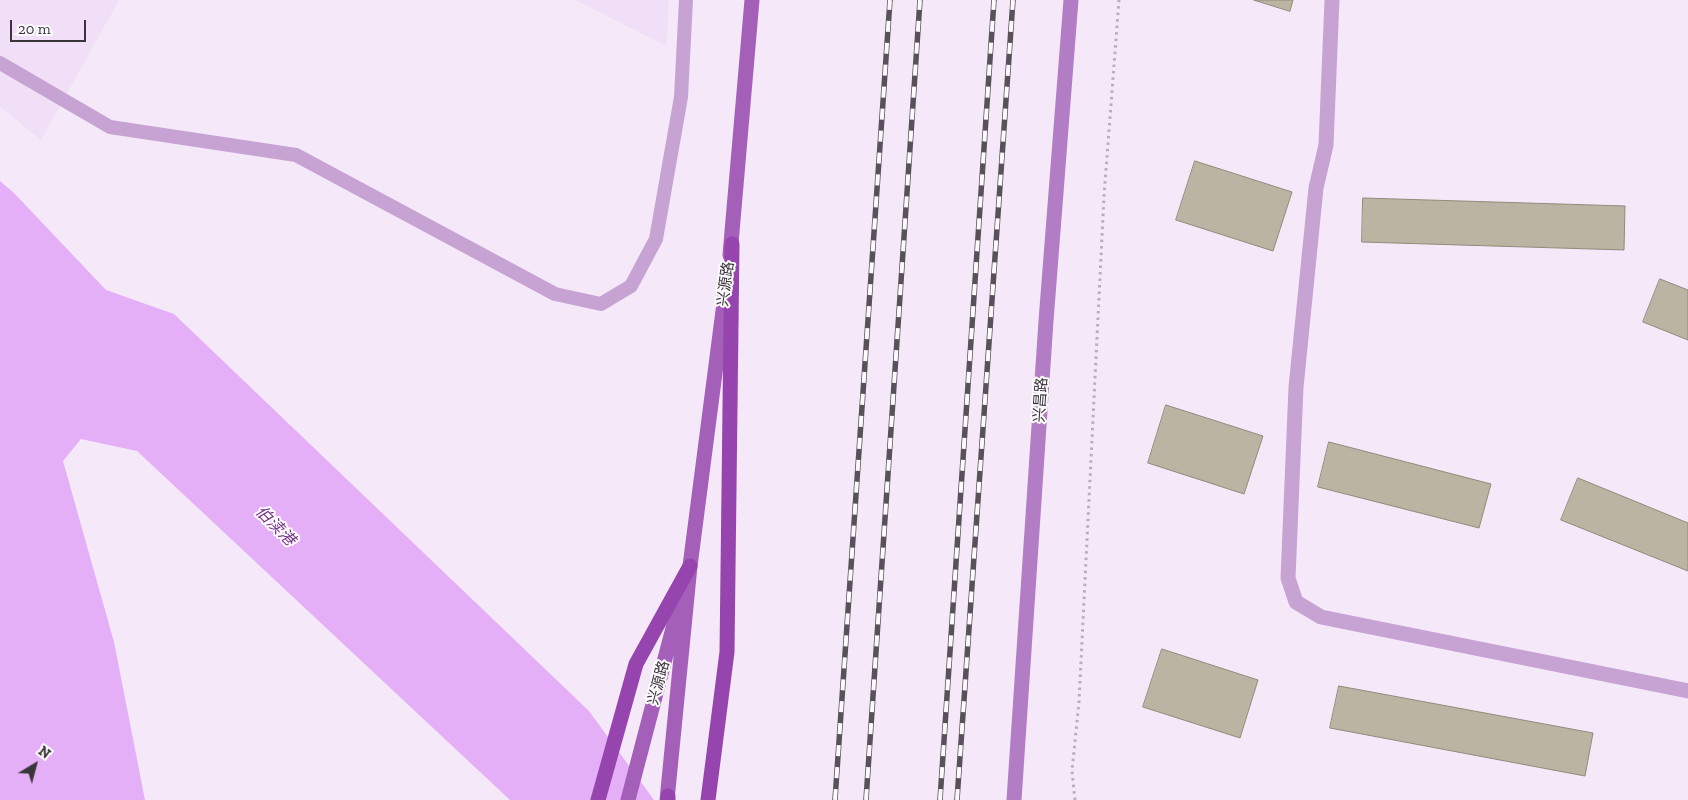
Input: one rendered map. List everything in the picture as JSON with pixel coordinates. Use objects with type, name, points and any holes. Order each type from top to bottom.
[{"type":"highway","points":[[708,800],[727,652],[732,244]]},
{"type":"highway","points":[[598,800],[636,664],[690,566]]},
{"type":"main road","name":"兴源路","points":[[668,799],[690,566],[732,244],[752,0]]},
{"type":"main road","name":"兴昌路","points":[[1014,800],[1046,321],[1071,0]]},
{"type":"main road","name":"兴源路","points":[[628,800],[690,566]]},
{"type":"street","points":[[1332,0],[1326,146],[1316,188],[1296,386],[1288,578],[1296,602],[1321,617],[1688,691]]},
{"type":"lane","points":[[0,63],[110,127],[296,155],[556,294],[601,304],[631,286],[656,239],[681,97],[686,0]]},
{"type":"path","points":[[1075,800],[1072,771],[1079,702],[1104,196],[1119,0]]},
{"type":"shaded area","points":[[0,0],[119,0],[41,140],[0,107]]},
{"type":"shaded area","points":[[575,0],[669,0],[666,46]]},
{"type":"water","name":"伯渎港","points":[[0,181],[14,193],[106,290],[174,314],[589,711],[654,800],[510,800],[137,451],[81,439],[63,461],[114,642],[145,800],[0,800]]},
{"type":"building","points":[[1254,0],[1293,0],[1290,11]]},
{"type":"building","points":[[1195,161],[1292,192],[1273,251],[1176,220]]},
{"type":"building","points":[[1363,198],[1625,206],[1624,250],[1362,242]]},
{"type":"building","points":[[1660,279],[1688,290],[1688,340],[1643,322]]},
{"type":"building","points":[[1166,405],[1263,436],[1244,494],[1148,463]]},
{"type":"building","points":[[1329,442],[1491,484],[1479,528],[1318,487]]},
{"type":"building","points":[[1578,478],[1688,523],[1688,571],[1561,520]]},
{"type":"building","points":[[1162,649],[1258,680],[1240,738],[1143,707]]},
{"type":"building","points":[[1339,686],[1593,733],[1585,776],[1330,728]]},
{"type":"railway","points":[[835,800],[890,0]]},
{"type":"railway","points":[[866,800],[920,0]]},
{"type":"railway","points":[[940,800],[994,0]]},
{"type":"railway","points":[[957,800],[1013,0]]}]
